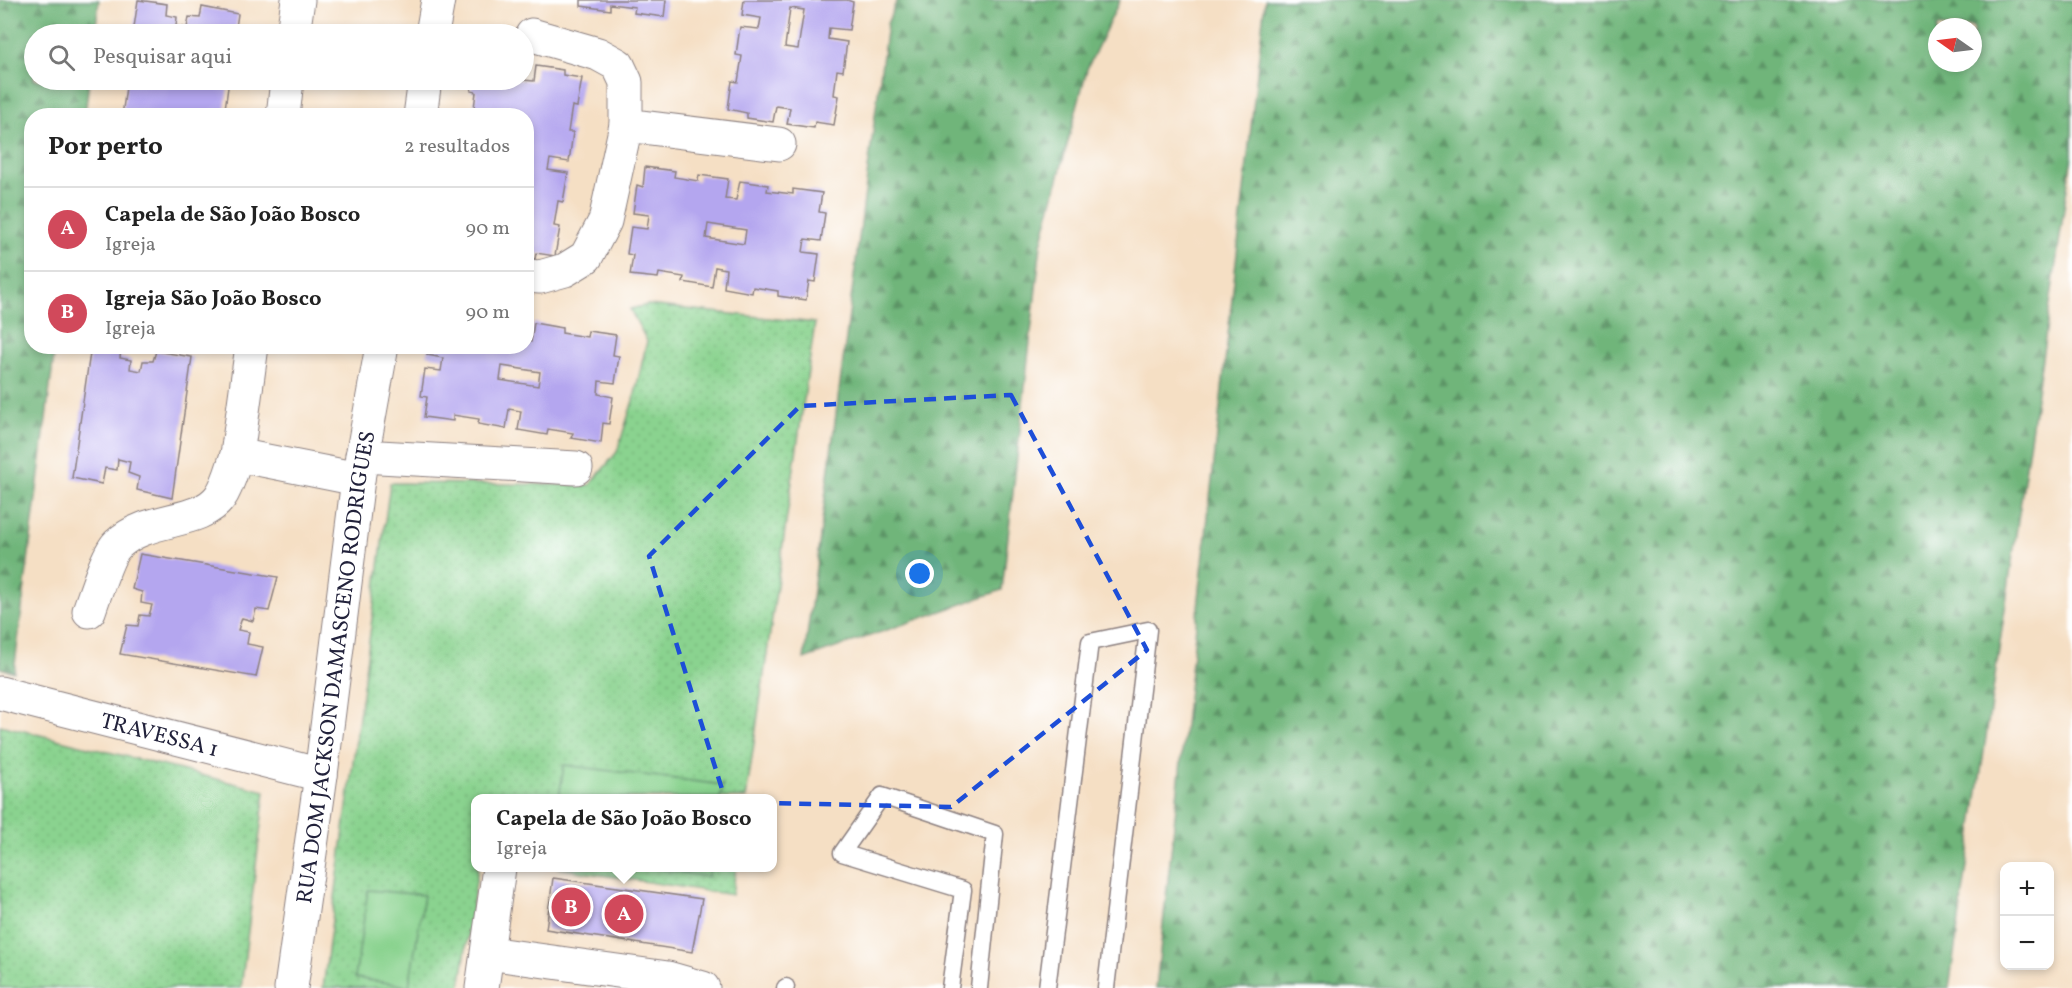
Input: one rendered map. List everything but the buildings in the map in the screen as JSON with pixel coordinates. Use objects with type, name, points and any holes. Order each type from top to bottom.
[{"type":"street","points":[[295,24],[298,0]]},
{"type":"street","points":[[434,24],[438,0]]},
{"type":"street","points":[[534,36],[598,54],[618,64],[626,82],[626,125],[605,221],[586,257],[565,270],[534,277]]},
{"type":"street","points":[[284,108],[286,90]]},
{"type":"street","points":[[421,108],[424,90]]},
{"type":"street","points":[[626,125],[779,144]]},
{"type":"street","points":[[88,611],[115,546],[133,532],[173,519],[205,512],[220,497],[237,455],[251,354]]},
{"type":"street","name":"RUA DOM JACKSON DAMASCENO RODRIGUES","points":[[291,988],[360,468],[381,354]]},
{"type":"street","points":[[237,455],[360,468],[576,468]]},
{"type":"street","name":"TRAVESSA 1","points":[[0,693],[321,775]]},
{"type":"street","points":[[482,988],[497,872]]},
{"type":"street","points":[[488,953],[668,978],[703,988]]},
{"type":"lane","points":[[1047,988],[1090,642],[1148,630],[1106,988]]},
{"type":"lane","points":[[950,988],[963,890],[842,853],[882,796],[995,834],[979,988]]},
{"type":"highlighted area","points":[[1011,395],[1147,650],[951,807],[726,802],[649,556],[800,406]]},
{"type":"green space","points":[[0,0],[99,0],[96,24],[24,24],[24,90],[88,90],[86,108],[24,108],[24,354],[54,354],[14,672],[0,668]]},
{"type":"green space","points":[[897,0],[1120,0],[1087,69],[1041,244],[1002,590],[804,659],[887,24]]},
{"type":"green space","points":[[1265,0],[2072,0],[2072,155],[1949,988],[1156,988]]},
{"type":"green space","points":[[648,305],[815,323],[747,794],[471,794],[471,872],[477,872],[460,988],[323,988],[390,483],[590,485],[617,452],[635,394],[647,341],[630,309]]},
{"type":"green space","points":[[0,725],[265,791],[241,988],[0,988]]},
{"type":"green space","points":[[564,765],[723,785],[721,794],[560,794]]},
{"type":"green space","points":[[583,872],[735,872],[732,895]]},
{"type":"green space","points":[[677,872],[709,872],[708,877]]},
{"type":"green space","points":[[368,890],[424,895],[409,986],[355,978]]},
{"type":"place","name":"Igreja São João Bosco","points":[[571,907]]},
{"type":"place","name":"Capela de São João Bosco","points":[[624,914]]}]
